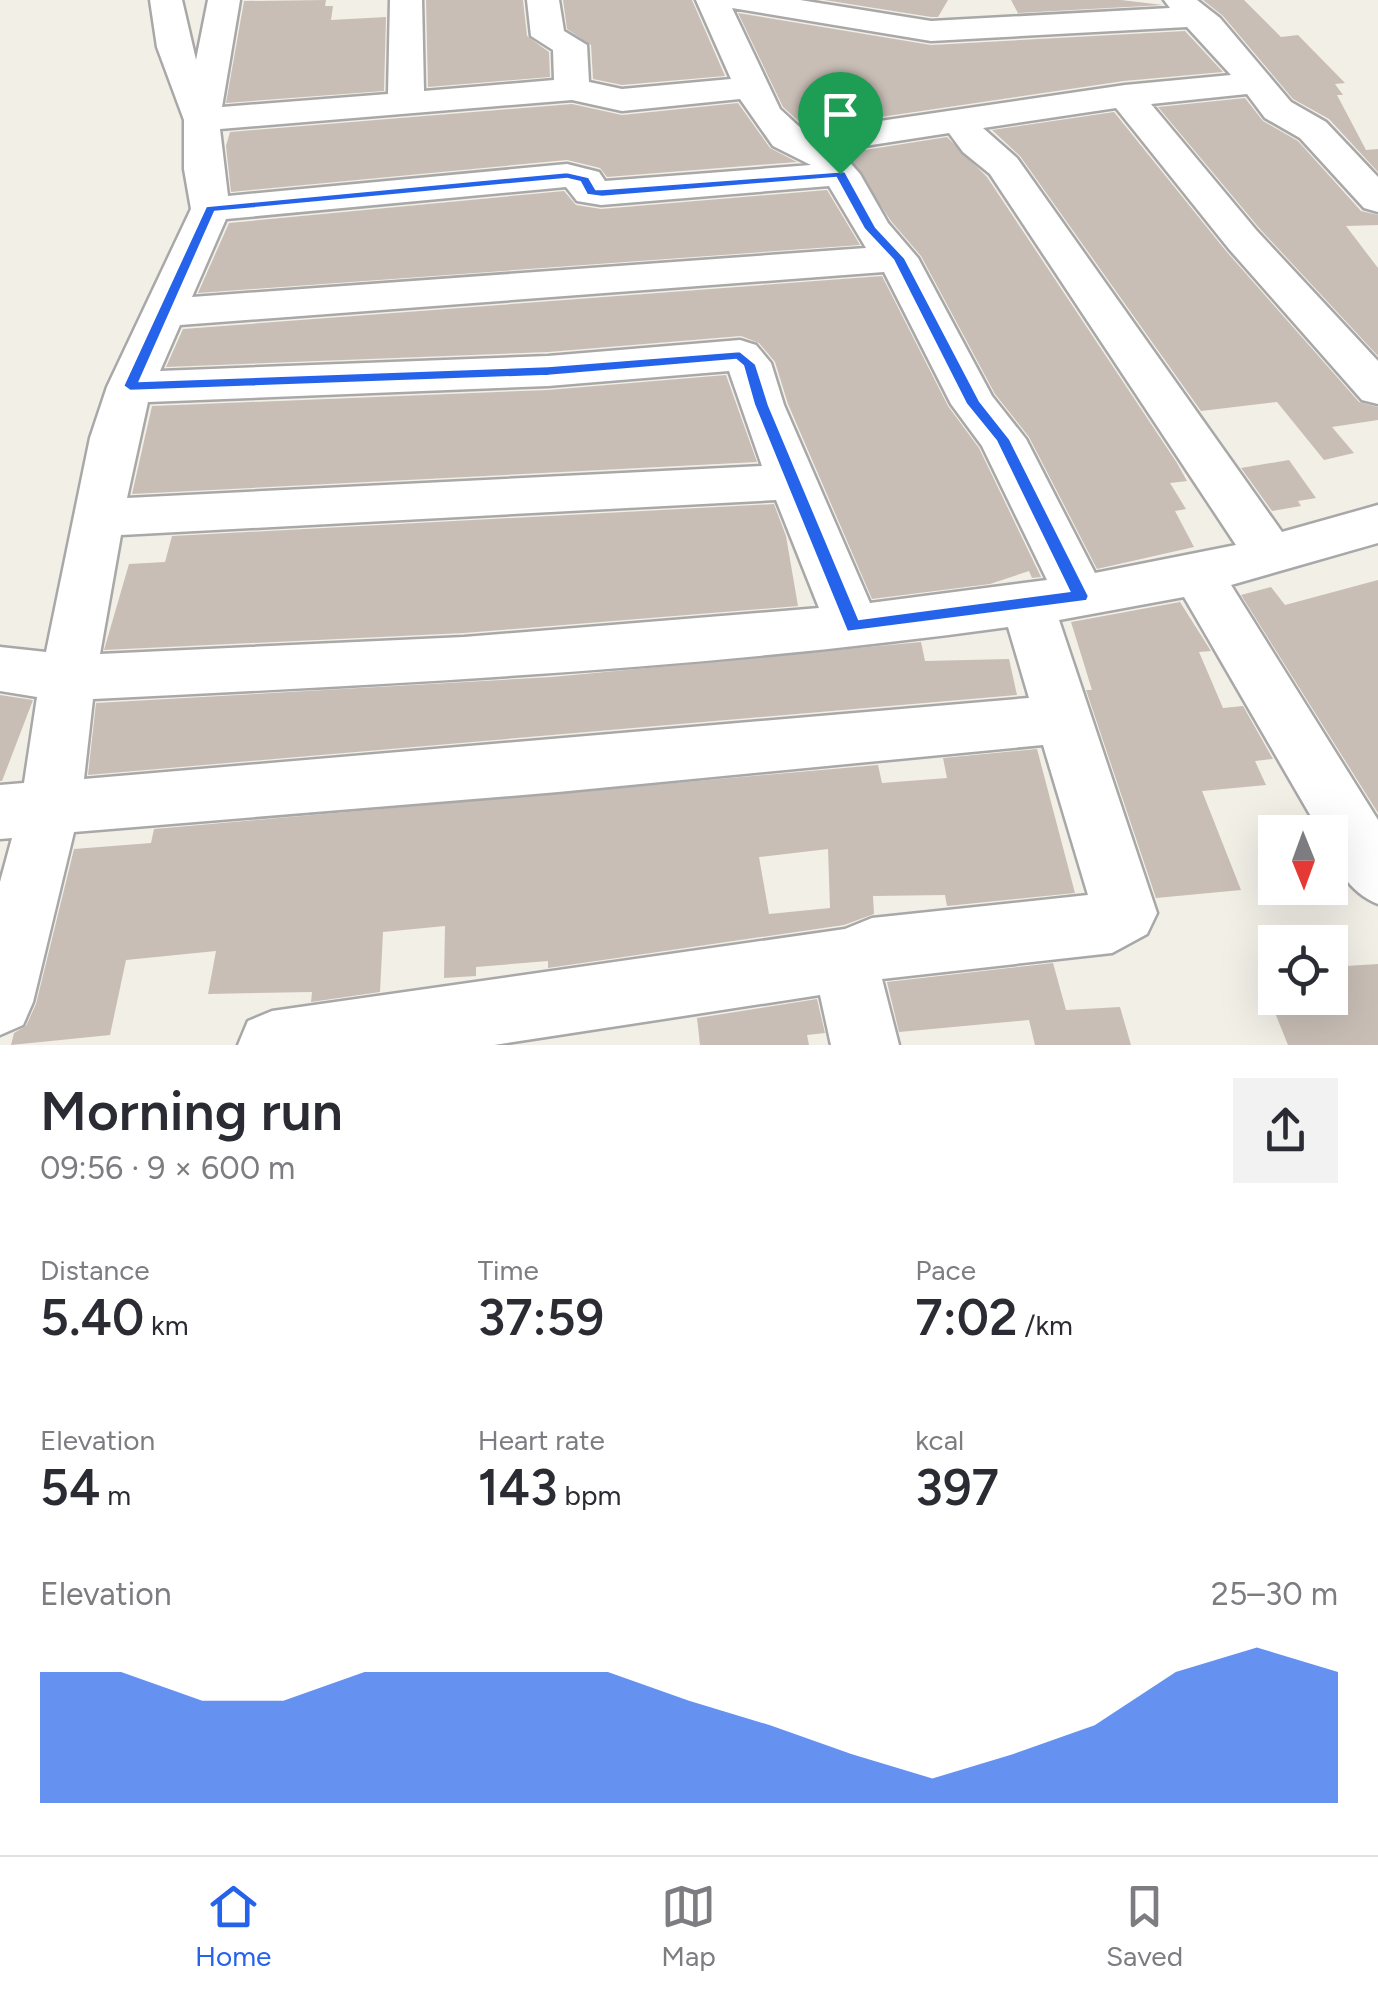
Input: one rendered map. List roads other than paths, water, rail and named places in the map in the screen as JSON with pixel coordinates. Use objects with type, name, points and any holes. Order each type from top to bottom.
[{"type":"street","points":[[166,0],[174,47],[202,120]]},
{"type":"street","points":[[0,1002],[25,811],[68,678],[114,438],[130,386],[210,209],[203,169],[202,120],[224,0]]},
{"type":"street","points":[[406,0],[406,104]]},
{"type":"street","points":[[542,0],[548,36],[570,44],[572,89]]},
{"type":"street","points":[[272,1045],[845,960],[872,949],[1112,923],[1125,912],[1064,719],[1054,600],[1002,439],[974,404],[898,258],[871,229],[840,174],[816,149],[772,124],[712,0]]},
{"type":"street","points":[[740,0],[931,31],[1187,8],[1208,25],[1278,110],[1314,130],[1378,200]]},
{"type":"street","points":[[802,144],[1125,96],[1256,83]]},
{"type":"street","points":[[202,120],[572,89],[622,100],[753,87]]},
{"type":"street","points":[[1125,96],[1243,240],[1378,388]]},
{"type":"street","points":[[958,120],[976,144],[1004,166],[1270,555]]},
{"type":"street","points":[[210,209],[567,176],[585,180],[591,192],[602,193],[840,174]]},
{"type":"street","points":[[163,313],[341,296],[898,258]]},
{"type":"street","points":[[130,386],[548,371],[740,355],[749,364],[853,627]]},
{"type":"street","points":[[101,518],[794,482]]},
{"type":"street","points":[[0,669],[68,678],[464,659],[853,627],[1054,600],[1198,575],[1378,524]]},
{"type":"street","points":[[1198,575],[1378,875]]},
{"type":"street","points":[[25,811],[1064,719]]},
{"type":"street","points":[[845,960],[865,1045]]}]
